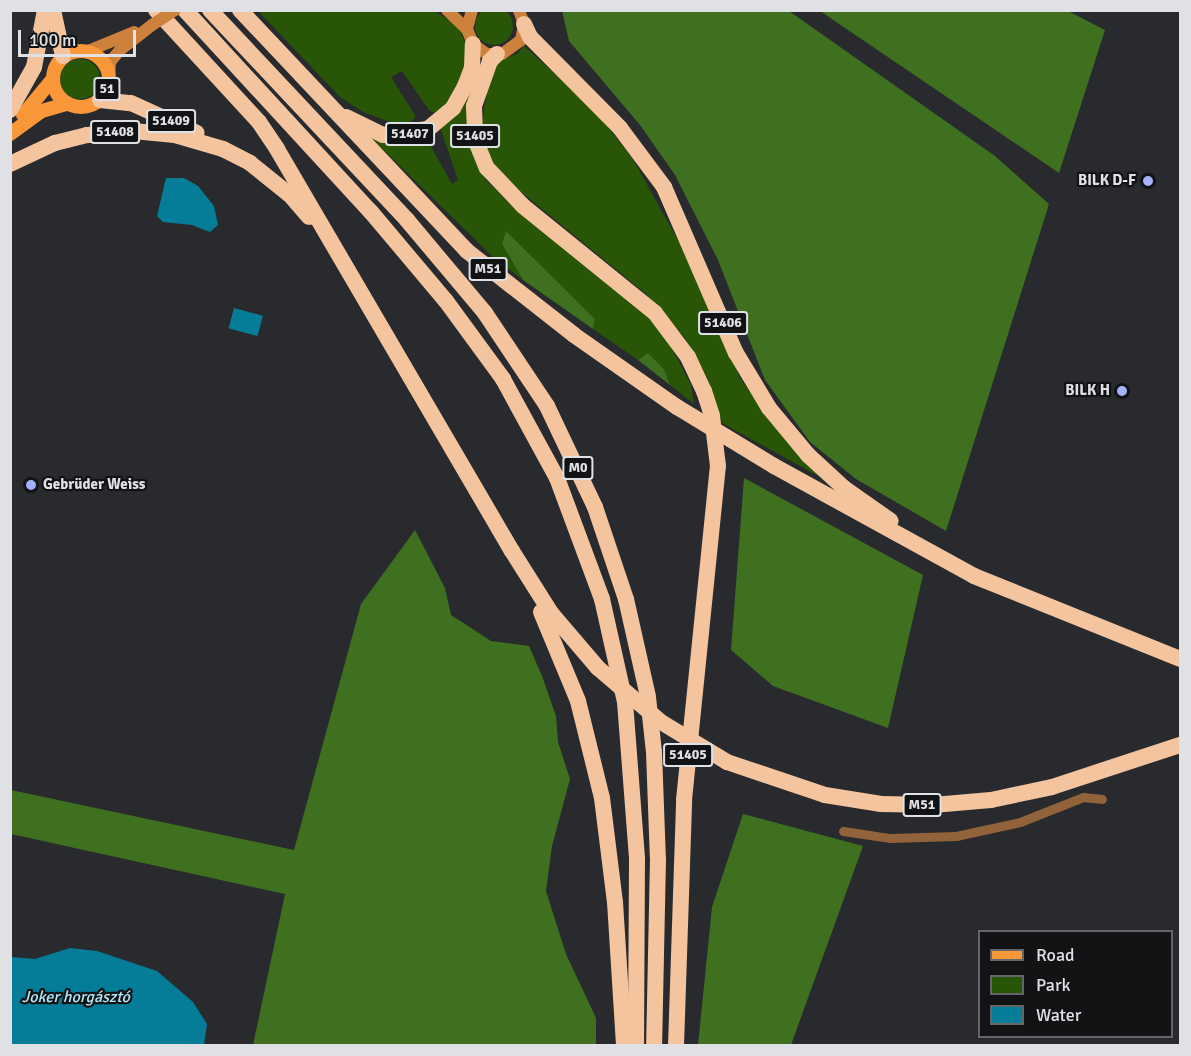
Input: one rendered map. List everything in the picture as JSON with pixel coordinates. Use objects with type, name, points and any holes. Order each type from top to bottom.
[{"type":"highway","name":"M0","points":[[185,10],[371,212],[440,292],[503,379],[557,478],[602,599],[625,702],[637,859],[636,1046]]},
{"type":"highway","name":"M0","points":[[210,10],[407,220],[485,313],[548,406],[595,507],[632,619],[648,697],[654,752],[658,859],[654,1046]]},
{"type":"highway","points":[[240,10],[323,101]]},
{"type":"highway","points":[[48,14],[63,56]]},
{"type":"highway","points":[[10,110],[34,67],[48,14]]},
{"type":"highway","name":"51406","points":[[522,15],[530,37],[620,128],[664,188],[736,353],[787,431],[844,488],[974,576]]},
{"type":"highway","points":[[154,18],[259,122],[512,551],[566,668],[593,754],[614,890],[624,1046]]},
{"type":"highway","name":"51407","points":[[323,101],[359,126],[377,133],[419,132],[453,108],[472,68],[470,36]]},
{"type":"highway","name":"51405","points":[[497,54],[478,91],[475,139],[487,168],[523,206],[655,313],[687,357],[704,391],[712,416],[718,466],[684,800],[676,1046]]},
{"type":"highway","name":"51409","points":[[100,100],[117,99],[189,128],[223,149]]},
{"type":"highway","name":"M51","points":[[323,101],[467,251],[574,335],[726,438],[974,576],[1180,659]]},
{"type":"highway","name":"51408","points":[[10,164],[55,143],[106,132],[175,135],[223,149],[259,169],[290,195],[340,256]]},
{"type":"highway","name":"M51","points":[[512,551],[551,613],[598,669],[661,722],[727,762],[825,795],[881,804],[933,805],[991,800],[1052,787],[1180,745]]},
{"type":"main road","points":[[10,126],[35,104],[52,80],[55,67],[63,56],[88,51]]},
{"type":"main road","name":"51","points":[[10,134],[42,111],[67,104],[88,106],[100,100],[109,77],[103,61],[88,51]]},
{"type":"main road","points":[[52,80],[57,94],[67,104]]},
{"type":"street","points":[[88,51],[175,10]]},
{"type":"street","points":[[447,10],[483,52],[497,54]]},
{"type":"street","points":[[470,36],[472,10]]},
{"type":"street","name":"51406","points":[[497,54],[517,45],[522,15]]},
{"type":"street","points":[[109,77],[110,62],[154,18]]},
{"type":"street","points":[[843,831],[890,838],[956,836],[1020,822],[1083,797],[1102,799]]},
{"type":"green space","points":[[494,7],[508,12],[513,26],[508,40],[494,45],[480,40],[475,26],[480,12]]},
{"type":"green space","points":[[258,11],[435,11],[459,27],[469,53],[466,69],[449,102],[435,113],[429,110],[402,71],[391,77],[416,117],[409,123],[390,122],[365,113],[340,97]]},
{"type":"green space","points":[[562,11],[789,11],[995,156],[1049,204],[946,531],[856,479],[810,442],[765,380],[718,260],[675,175],[640,125],[569,41]]},
{"type":"green space","points":[[820,11],[1068,11],[1105,30],[1059,173]]},
{"type":"green space","points":[[524,46],[596,111],[634,161],[679,242],[740,378],[768,419],[829,482],[722,423],[707,377],[685,338],[646,294],[504,178],[485,150],[482,122],[489,80],[497,61],[517,54]]},
{"type":"green space","points":[[80,59],[88,60],[94,65],[99,71],[99,87],[94,93],[88,98],[80,99],[72,98],[66,93],[61,87],[60,79],[61,71],[66,65],[72,60]]},
{"type":"green space","points":[[476,77],[466,125],[486,180],[514,208],[632,300],[667,339],[691,385],[694,404],[670,385],[664,369],[648,353],[638,360],[593,329],[595,319],[506,232],[502,244],[523,280],[494,258],[364,131],[424,134],[452,184],[458,180],[440,127]]},
{"type":"green space","points":[[506,231],[595,319],[593,329],[523,280],[502,244]]},
{"type":"green space","points":[[648,353],[664,369],[670,385],[638,360]]},
{"type":"green space","points":[[744,478],[923,575],[888,728],[773,686],[731,650]]},
{"type":"green space","points":[[415,530],[445,588],[451,615],[491,641],[529,646],[542,676],[556,716],[558,742],[570,779],[552,846],[546,891],[566,954],[596,1018],[596,1045],[253,1045],[285,894],[11,834],[11,790],[294,850],[361,604]]},
{"type":"green space","points":[[743,814],[863,846],[791,1045],[698,1045],[712,907]]},
{"type":"water","points":[[166,178],[184,178],[198,186],[214,206],[218,225],[210,232],[192,225],[163,222],[157,216]]},
{"type":"water","points":[[234,308],[263,316],[258,336],[229,328]]},
{"type":"water","name":"Joker horgásztó","points":[[70,948],[97,951],[157,971],[193,1002],[207,1024],[204,1045],[11,1045],[11,957],[35,959]]},
{"type":"place","name":"BILK D-F","points":[[1148,181]]},
{"type":"place","name":"BILK H","points":[[1122,391]]},
{"type":"place","name":"Gebrüder Weiss","points":[[31,485]]}]
